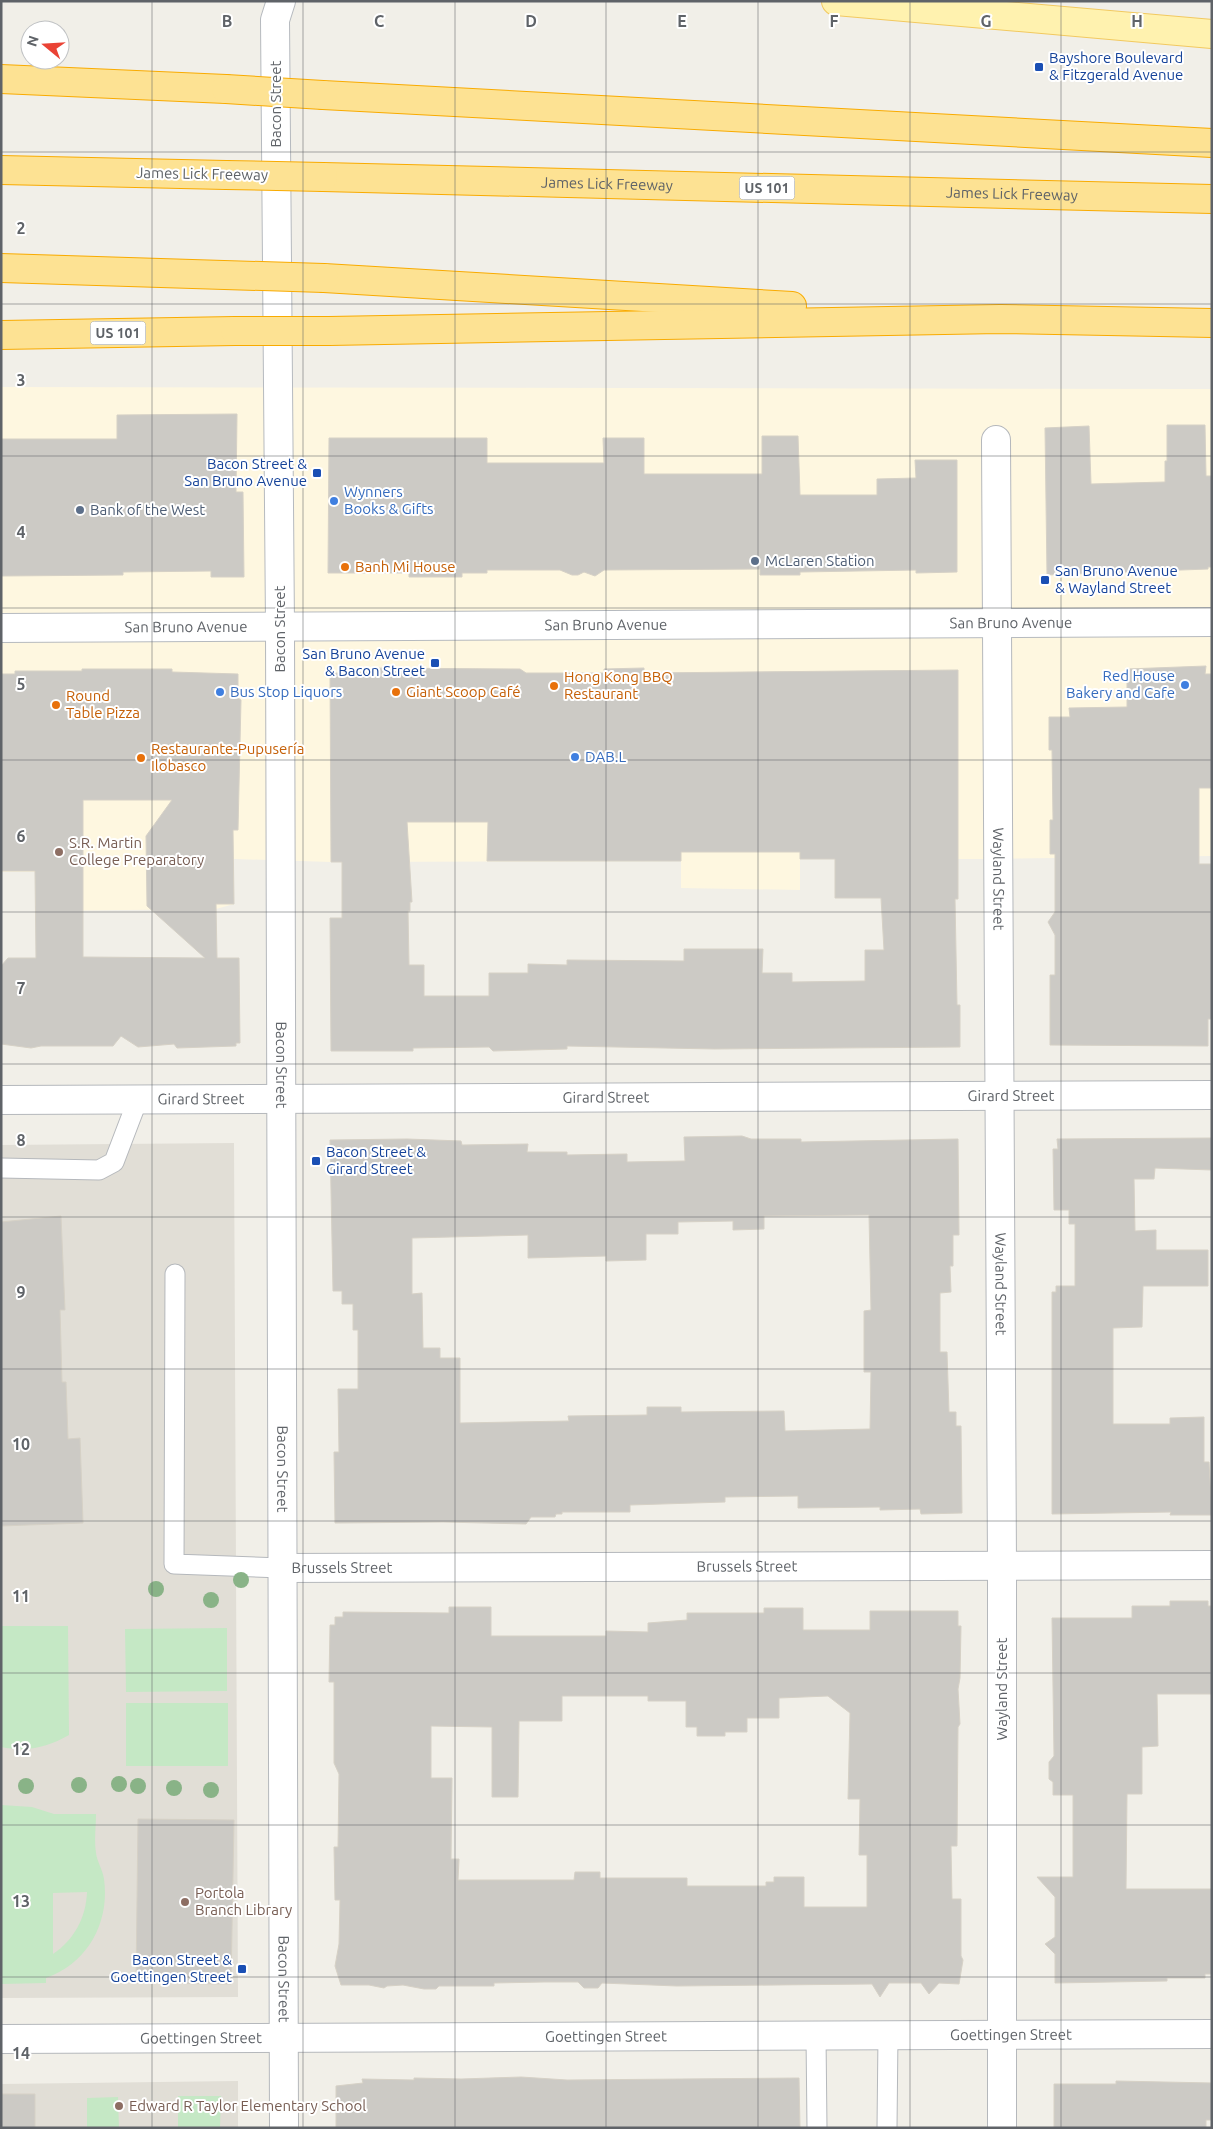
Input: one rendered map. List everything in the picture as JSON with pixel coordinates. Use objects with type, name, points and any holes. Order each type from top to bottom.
[{"type":"highway","points":[[1,79],[1212,143]]},
{"type":"highway","name":"James Lick Freeway","points":[[1,170],[1212,199]]},
{"type":"highway","points":[[1,268],[324,278],[1000,319]]},
{"type":"highway","name":"US 101","points":[[1,335],[1000,319],[1212,323]]},
{"type":"main road","points":[[836,1],[900,4],[1212,34]]},
{"type":"street","name":"Bacon Street","points":[[281,1],[275,20],[280,627],[284,2128]]},
{"type":"street","name":"Wayland Street","points":[[996,440],[1002,1565],[1002,2128]]},
{"type":"street","name":"San Bruno Avenue","points":[[1,628],[1212,622]]},
{"type":"street","name":"Girard Street","points":[[1,1100],[1212,1095]]},
{"type":"street","name":"Brussels Street","points":[[282,1568],[1212,1565]]},
{"type":"street","name":"Goettingen Street","points":[[1,2039],[1212,2034]]},
{"type":"lane","points":[[1,1168],[99,1170],[114,1162],[138,1099]]},
{"type":"lane","points":[[175,1274],[174,1564],[282,1568]]},
{"type":"lane","points":[[887,2128],[888,2035]]},
{"type":"lane","points":[[816,2036],[817,2128]]},
{"type":"shaded area","points":[[1,387],[1212,389],[1212,856],[800,859],[800,890],[681,888],[681,861],[331,862],[234,859],[234,904],[216,909],[35,911],[35,872],[1,872]]},
{"type":"shaded area","points":[[234,1143],[238,1997],[1,1998],[1,1145]]},
{"type":"shaded area","name":"Edward R Taylor Elementary School","points":[[238,2081],[238,2128],[1,2128],[1,2084]]},
{"type":"green space","points":[[1,1626],[68,1626],[69,1735],[36,1748],[1,1747]]},
{"type":"green space","points":[[227,1628],[227,1691],[126,1692],[125,1629]]},
{"type":"green space","points":[[126,1703],[228,1703],[228,1766],[126,1766]]},
{"type":"green space","points":[[1,1805],[32,1807],[54,1814],[96,1814],[95,1848],[103,1876],[105,1895],[99,1925],[93,1939],[74,1962],[46,1978],[46,1983],[1,1984]],"holes":[[[87,1892],[78,1928],[67,1942],[53,1954],[53,1893]]]},
{"type":"green space","points":[[178,2096],[221,2096],[220,2128],[178,2128]]},
{"type":"green space","points":[[118,2097],[119,2128],[87,2128],[87,2098]]},
{"type":"building","points":[[237,414],[236,492],[243,492],[244,577],[211,577],[211,571],[123,572],[123,575],[1,576],[1,439],[117,439],[117,415]]},
{"type":"building","points":[[1167,425],[1205,425],[1206,476],[1212,476],[1212,567],[1208,567],[1208,569],[1047,575],[1045,428],[1089,426],[1091,484],[1165,482]]},
{"type":"building","points":[[762,436],[798,436],[800,495],[877,495],[877,479],[916,478],[915,460],[957,460],[957,572],[916,573],[916,570],[800,572],[800,575],[760,575],[760,569],[604,570],[595,576],[584,572],[572,575],[560,570],[487,570],[487,573],[462,573],[462,577],[409,577],[409,573],[328,573],[329,438],[487,438],[487,463],[604,463],[603,438],[644,438],[644,474],[762,474]]},
{"type":"building","points":[[1206,666],[1205,674],[1212,674],[1212,788],[1199,788],[1199,864],[1212,864],[1212,1019],[1208,1019],[1208,1046],[1050,1045],[1050,975],[1055,975],[1055,935],[1048,922],[1055,912],[1055,854],[1050,854],[1050,820],[1053,820],[1052,750],[1049,750],[1049,717],[1070,717],[1069,708],[1127,707],[1127,669]]},
{"type":"building","points":[[372,668],[520,669],[526,673],[604,673],[604,669],[644,668],[644,673],[958,670],[958,899],[955,899],[957,1005],[960,1005],[960,1047],[715,1049],[567,1046],[567,1049],[493,1051],[489,1047],[413,1048],[413,1051],[331,1051],[330,918],[342,918],[342,862],[331,862],[330,673],[372,673]],"holes":[[[407,822],[488,822],[487,861],[681,861],[681,852],[800,852],[800,859],[835,859],[835,898],[881,898],[884,950],[865,950],[865,981],[792,982],[792,973],[762,973],[763,949],[684,949],[684,961],[567,960],[567,965],[528,964],[528,973],[489,973],[489,996],[424,996],[424,965],[409,965],[408,911],[410,911],[410,902],[412,902]]]},
{"type":"building","points":[[82,669],[172,669],[172,672],[238,674],[238,698],[241,700],[238,830],[233,830],[234,904],[216,904],[217,958],[239,958],[240,1043],[236,1043],[236,1046],[177,1048],[174,1044],[138,1047],[121,1036],[113,1046],[41,1046],[31,1048],[1,1044],[1,966],[8,958],[36,958],[35,871],[1,871],[1,674],[15,674],[15,671],[82,671]],"holes":[[[83,800],[172,800],[146,836],[147,906],[205,958],[83,957]]]},
{"type":"building","points":[[742,1136],[751,1139],[801,1139],[801,1142],[958,1139],[959,1235],[953,1235],[953,1266],[950,1266],[951,1292],[940,1293],[940,1352],[947,1352],[949,1412],[956,1412],[956,1426],[961,1426],[962,1513],[921,1514],[920,1509],[880,1510],[880,1507],[798,1508],[798,1496],[725,1497],[725,1502],[630,1505],[630,1512],[562,1512],[562,1514],[556,1514],[555,1517],[531,1517],[526,1524],[443,1522],[335,1523],[334,1452],[339,1452],[338,1389],[358,1389],[358,1330],[353,1330],[353,1304],[342,1304],[342,1291],[333,1291],[330,1140],[407,1139],[461,1141],[462,1145],[528,1144],[527,1152],[567,1152],[567,1155],[627,1154],[627,1162],[685,1161],[684,1137]],"holes":[[[869,1215],[871,1310],[864,1311],[864,1372],[871,1372],[870,1429],[785,1431],[784,1411],[681,1412],[681,1407],[647,1407],[647,1415],[568,1416],[569,1421],[460,1423],[460,1358],[440,1358],[440,1348],[423,1348],[422,1293],[412,1294],[412,1238],[528,1235],[528,1258],[606,1256],[606,1261],[646,1260],[646,1234],[678,1234],[678,1222],[733,1221],[733,1230],[764,1229],[764,1216]]]},
{"type":"building","points":[[1212,1138],[1212,1170],[1155,1168],[1154,1179],[1134,1179],[1135,1231],[1156,1230],[1156,1250],[1208,1250],[1208,1286],[1143,1286],[1142,1327],[1113,1328],[1113,1424],[1170,1424],[1170,1418],[1204,1417],[1204,1462],[1209,1462],[1212,1515],[1170,1515],[1171,1512],[1052,1514],[1052,1292],[1056,1292],[1056,1286],[1075,1286],[1075,1224],[1069,1224],[1069,1210],[1054,1210],[1053,1149],[1058,1149],[1057,1139]]},
{"type":"building","points":[[61,1216],[65,1310],[60,1310],[62,1382],[66,1382],[68,1439],[80,1438],[83,1523],[1,1526],[1,1222]]},
{"type":"building","points":[[1170,1601],[1208,1601],[1208,1606],[1212,1606],[1212,1694],[1157,1694],[1158,1746],[1142,1747],[1142,1794],[1127,1794],[1126,1889],[1212,1889],[1212,1974],[1205,1974],[1205,1978],[1167,1978],[1167,1981],[1055,1983],[1055,1954],[1045,1944],[1055,1937],[1055,1897],[1037,1877],[1073,1877],[1073,1795],[1053,1795],[1053,1782],[1049,1779],[1049,1762],[1054,1756],[1052,1618],[1132,1618],[1132,1606],[1170,1606]]},
{"type":"building","points":[[449,1607],[491,1607],[491,1636],[606,1636],[606,1631],[648,1632],[648,1623],[687,1620],[687,1613],[764,1613],[764,1608],[803,1608],[803,1630],[870,1630],[870,1611],[958,1611],[958,1626],[961,1626],[958,1689],[960,1724],[958,1727],[957,1846],[951,1846],[952,1899],[961,1899],[961,1956],[963,1960],[959,1984],[939,1983],[929,1994],[921,1983],[889,1983],[880,1997],[872,1984],[677,1986],[602,1983],[598,1988],[584,1988],[578,1982],[544,1982],[494,1983],[494,1986],[439,1986],[436,1989],[403,1985],[387,1986],[384,1988],[369,1985],[341,1985],[335,1966],[339,1944],[340,1900],[335,1900],[334,1847],[338,1847],[339,1774],[334,1763],[334,1682],[329,1682],[330,1625],[335,1625],[335,1617],[343,1617],[343,1612],[449,1613]],"holes":[[[562,1696],[648,1696],[648,1701],[686,1701],[686,1727],[697,1727],[697,1736],[725,1736],[725,1732],[747,1732],[747,1718],[779,1718],[779,1698],[828,1696],[850,1713],[848,1799],[860,1799],[859,1855],[867,1855],[867,1907],[804,1907],[804,1877],[774,1877],[774,1882],[766,1882],[766,1886],[687,1886],[687,1878],[600,1878],[600,1872],[575,1872],[574,1880],[458,1880],[459,1859],[451,1859],[452,1778],[431,1778],[431,1726],[492,1727],[492,1797],[518,1797],[519,1721],[562,1721]]]},
{"type":"building","name":"Portola Branch Library","points":[[138,1819],[234,1820],[231,1984],[136,1983]]},
{"type":"building","points":[[521,2077],[567,2080],[799,2078],[800,2128],[336,2128],[336,2086],[363,2083],[362,2079],[414,2080],[414,2078]]},
{"type":"building","points":[[1116,2081],[1212,2083],[1212,2120],[1206,2120],[1206,2128],[1054,2128],[1054,2084],[1116,2084]]},
{"type":"building","points":[[1,2094],[35,2094],[35,2128],[1,2128]]},
{"type":"place","name":"Bayshore Boulevard & Fitzgerald Avenue","points":[[1039,67]]},
{"type":"place","name":"Bacon Street & San Bruno Avenue","points":[[317,473]]},
{"type":"place","name":"Wynners Books & Gifts","points":[[334,501]]},
{"type":"place","name":"Bank of the West","points":[[80,510]]},
{"type":"place","name":"McLaren Station","points":[[755,561]]},
{"type":"place","name":"Banh Mi House","points":[[345,567]]},
{"type":"place","name":"San Bruno Avenue & Wayland Street","points":[[1045,580]]},
{"type":"place","name":"San Bruno Avenue & Bacon Street","points":[[435,663]]},
{"type":"place","name":"Red House Bakery and Cafe","points":[[1185,685]]},
{"type":"place","name":"Hong Kong BBQ Restaurant","points":[[554,686]]},
{"type":"place","name":"Bus Stop Liquors","points":[[220,692]]},
{"type":"place","name":"Giant Scoop Café","points":[[396,692]]},
{"type":"place","name":"Round Table Pizza","points":[[56,705]]},
{"type":"place","name":"DAB.L","points":[[575,757]]},
{"type":"place","name":"Restaurante-Pupusería Ilobasco","points":[[141,758]]},
{"type":"place","name":"S.R. Martin College Preparatory","points":[[59,852]]},
{"type":"place","name":"Bacon Street & Girard Street","points":[[316,1161]]},
{"type":"place","name":"Portola Branch Library","points":[[185,1902]]},
{"type":"place","name":"Bacon Street & Goettingen Street","points":[[242,1969]]},
{"type":"place","name":"Edward R Taylor Elementary School","points":[[119,2106]]}]
